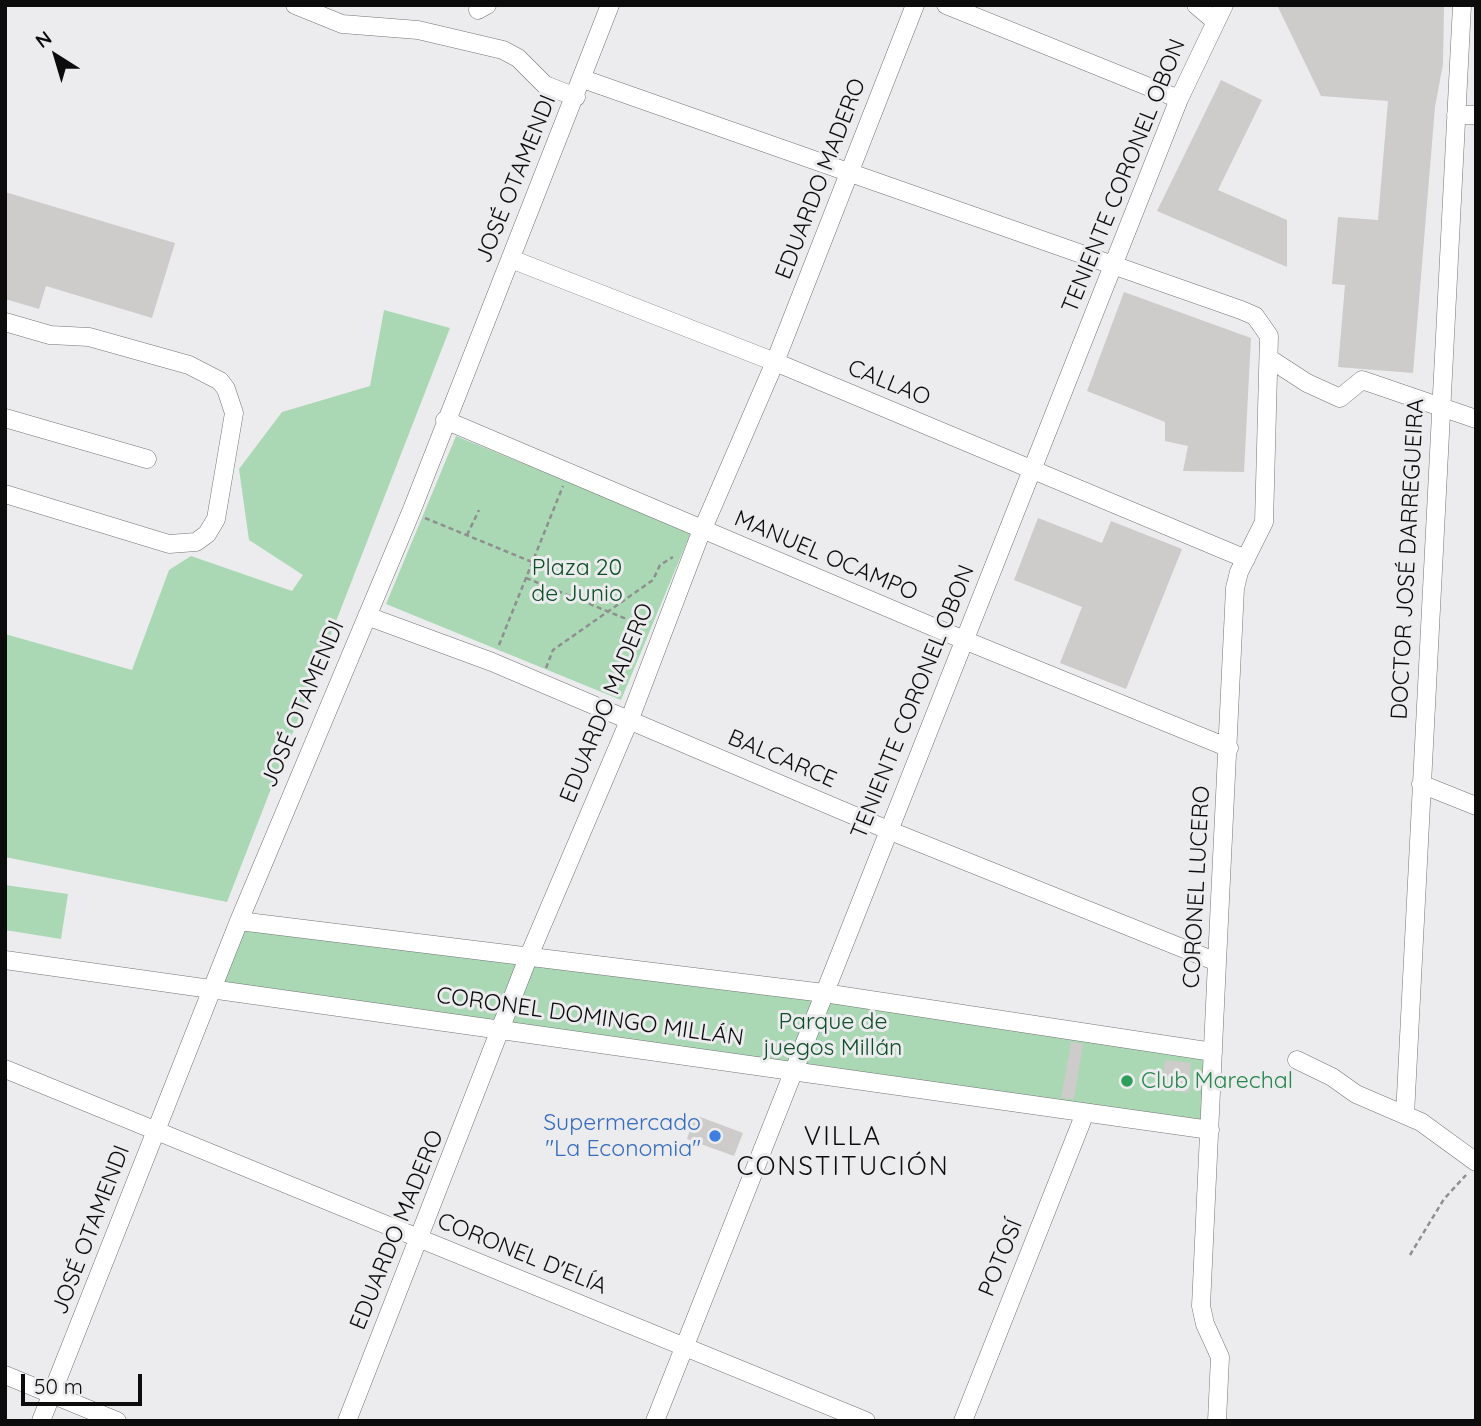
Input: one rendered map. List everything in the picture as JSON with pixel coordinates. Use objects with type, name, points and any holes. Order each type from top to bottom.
[{"type":"street","points":[[295,5],[341,24],[418,30],[503,50],[518,58],[545,85],[576,97]]},
{"type":"street","name":"JOSÉ OTAMENDI","points":[[41,1421],[239,921],[411,512],[610,5]]},
{"type":"street","name":"EDUARDO MADERO","points":[[347,1421],[503,1029],[528,958],[629,721],[660,633],[700,535],[775,362],[915,5]]},
{"type":"street","points":[[946,5],[1180,99]]},
{"type":"street","points":[[1196,5],[1216,22]]},
{"type":"street","name":"TENIENTE CORONEL OBON","points":[[655,1421],[1113,265],[1180,99],[1224,5]]},
{"type":"street","name":"DOCTOR JOSÉ DARREGUEIRA","points":[[1405,1115],[1462,5]]},
{"type":"street","name":"CORONEL LUCERO","points":[[583,79],[1255,316],[1269,336],[1264,523],[1235,588],[1217,962],[1201,1307],[1205,1324],[1220,1357],[1217,1421]]},
{"type":"street","points":[[1456,115],[1476,115]]},
{"type":"street","name":"CALLAO","points":[[511,259],[775,362],[1246,559]]},
{"type":"street","points":[[5,322],[50,335],[89,337],[200,370],[220,381],[226,389],[234,413],[216,519],[207,534],[196,542],[169,544],[5,494]]},
{"type":"street","points":[[1270,359],[1307,383],[1340,398],[1362,380],[1476,419]]},
{"type":"street","points":[[5,418],[147,459]]},
{"type":"street","name":"MANUEL OCAMPO","points":[[446,420],[700,535],[1229,748]]},
{"type":"street","name":"BALCARCE","points":[[367,615],[492,662],[888,830],[1217,962]]},
{"type":"street","points":[[1421,784],[1476,806]]},
{"type":"street","points":[[239,921],[824,993],[1213,1052]]},
{"type":"street","name":"CORONEL DOMINGO MILLÁN","points":[[5,960],[1210,1130]]},
{"type":"street","points":[[1297,1060],[1332,1077],[1356,1094],[1405,1115],[1440,1134],[1473,1166]]},
{"type":"street","name":"CORONEL D'ELÍA","points":[[5,1069],[420,1240],[687,1345],[866,1421]]},
{"type":"street","name":"POTOSÍ","points":[[963,1421],[1085,1113]]},
{"type":"street","points":[[5,1375],[117,1421]]},
{"type":"path","points":[[492,662],[568,473]]},
{"type":"path","points":[[467,536],[479,510]]},
{"type":"path","points":[[411,512],[532,562]]},
{"type":"path","points":[[540,684],[554,650],[605,611],[653,580],[660,565],[700,535]]},
{"type":"path","points":[[526,578],[660,633]]},
{"type":"path","points":[[1410,1255],[1444,1199],[1473,1166]]},
{"type":"green space","points":[[384,310],[450,328],[227,902],[5,857],[5,634],[132,670],[169,570],[191,556],[292,591],[303,575],[249,540],[239,469],[282,412],[370,386]]},
{"type":"green space","name":"Plaza 20 de Junio","points":[[456,436],[691,532],[621,700],[386,604]]},
{"type":"green space","points":[[5,885],[68,894],[61,939],[5,930]]},
{"type":"green space","name":"Parque de juegos Millán","points":[[239,921],[1213,1052],[1210,1130],[213,990]]},
{"type":"building","points":[[1277,5],[1444,5],[1443,64],[1435,107],[1413,373],[1338,367],[1345,285],[1332,284],[1338,217],[1378,220],[1388,101],[1321,96]]},
{"type":"building","points":[[1221,80],[1262,100],[1218,190],[1287,220],[1287,267],[1157,211]]},
{"type":"building","points":[[5,192],[175,243],[152,318],[46,286],[39,309],[5,299]]},
{"type":"building","points":[[1124,292],[1251,338],[1244,472],[1183,471],[1188,446],[1165,441],[1165,422],[1087,391]]},
{"type":"building","points":[[1038,518],[1102,543],[1111,521],[1182,549],[1126,689],[1060,663],[1082,607],[1014,580]]},
{"type":"building","points":[[1071,1042],[1083,1044],[1074,1099],[1061,1098]]},
{"type":"building","points":[[1165,1060],[1191,1063],[1189,1093],[1161,1089]]},
{"type":"building","name":"Supermercado \"La Economia\"","points":[[695,1115],[743,1133],[734,1156],[687,1139]]},
{"type":"place","name":"Club Marechal","points":[[1127,1081]]},
{"type":"place","name":"Supermercado \"La Economia\"","points":[[715,1136]]},
{"type":"district","name":"VILLA CONSTITUCIÓN","points":[[843,1152]]}]
